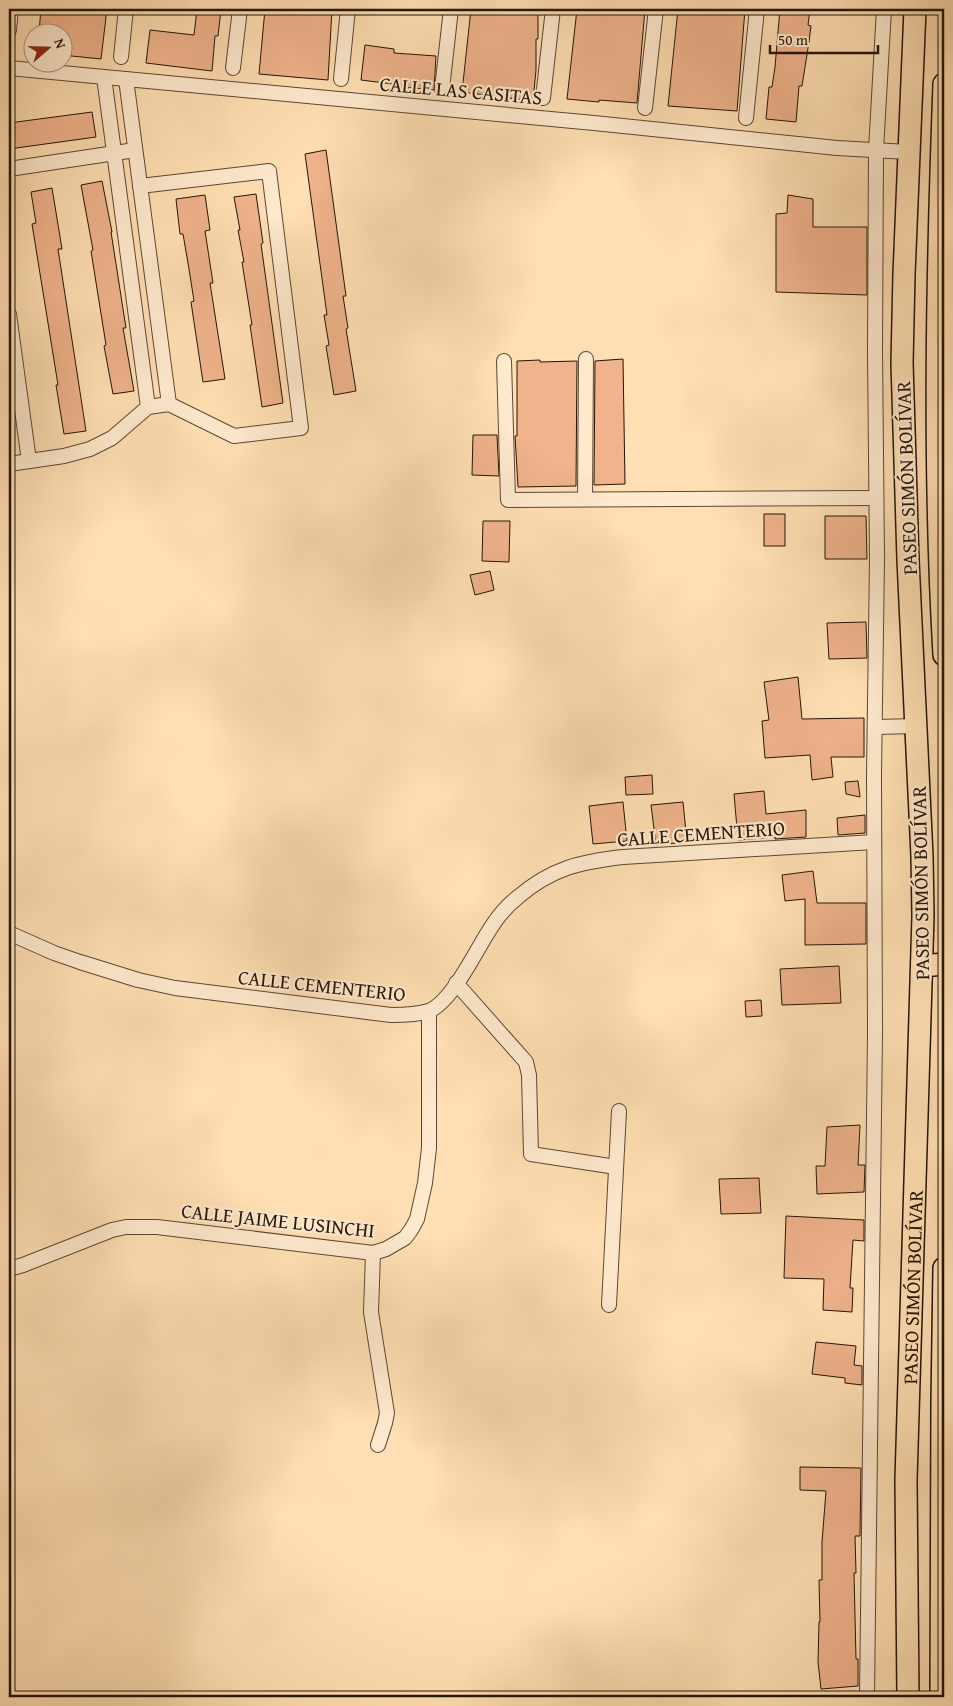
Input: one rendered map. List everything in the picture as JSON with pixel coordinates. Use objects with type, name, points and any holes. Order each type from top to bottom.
[{"type":"main road","name":"PASEO SIMÓN BOLÍVAR","points":[[908,1697],[906,1480],[922,966],[922,856],[907,541],[902,363],[908,152],[915,9]]},
{"type":"main road","name":"PASEO SIMÓN BOLÍVAR","points":[[944,84],[940,206],[942,289],[939,524],[944,655]]},
{"type":"main road","points":[[922,966],[944,964]]},
{"type":"main road","name":"PASEO SIMÓN BOLÍVAR","points":[[941,1697],[943,1637],[942,1403],[944,1268]]},
{"type":"street","points":[[9,30],[11,9]]},
{"type":"street","points":[[121,57],[126,9]]},
{"type":"street","points":[[233,68],[240,9]]},
{"type":"street","points":[[341,79],[348,9]]},
{"type":"street","points":[[442,88],[451,9]]},
{"type":"street","points":[[543,98],[553,9]]},
{"type":"street","points":[[645,108],[656,9]]},
{"type":"street","points":[[746,118],[757,9]]},
{"type":"street","name":"PASEO SIMÓN BOLÍVAR","points":[[867,1697],[868,1481],[875,1032],[876,150],[884,9]]},
{"type":"street","name":"CALLE LAS CASITAS","points":[[9,68],[594,123],[837,148],[908,152]]},
{"type":"street","points":[[104,77],[148,407]]},
{"type":"street","points":[[126,79],[169,404]]},
{"type":"street","points":[[9,169],[135,150]]},
{"type":"street","points":[[9,464],[79,453],[100,446],[148,407],[169,404],[234,436],[301,428],[269,171],[140,186]]},
{"type":"street","points":[[9,314],[29,461]]},
{"type":"street","points":[[585,500],[586,359]]},
{"type":"street","points":[[504,361],[508,500],[876,498]]},
{"type":"street","points":[[875,727],[916,726]]},
{"type":"street","name":"CALLE CEMENTERIO","points":[[9,932],[80,962],[138,980],[175,988],[391,1015],[409,1015],[428,1011],[440,1004],[456,984],[493,924],[516,898],[547,876],[572,865],[623,857],[874,842]]},
{"type":"street","points":[[456,984],[526,1062],[529,1075],[530,1154],[616,1167]]},
{"type":"street","name":"CALLE JAIME LUSINCHI","points":[[9,1268],[23,1265],[112,1230],[126,1227],[143,1226],[373,1253],[386,1249],[405,1238],[417,1219],[425,1183],[429,1148],[428,1011]]},
{"type":"street","points":[[609,1304],[619,1110]]},
{"type":"street","points":[[373,1253],[371,1312],[386,1413],[378,1445]]},
{"type":"building","points":[[41,9],[107,9],[101,59],[72,56],[72,22],[40,22]]},
{"type":"building","points":[[197,9],[221,9],[218,36],[215,36],[212,71],[146,63],[150,30],[194,35]]},
{"type":"building","points":[[265,9],[305,13],[305,9],[332,9],[328,80],[259,74]]},
{"type":"building","points":[[471,9],[538,9],[538,39],[536,39],[533,101],[462,92]]},
{"type":"building","points":[[577,9],[645,9],[637,103],[567,99]]},
{"type":"building","points":[[678,9],[745,9],[737,111],[668,106]]},
{"type":"building","points":[[780,9],[810,9],[808,25],[811,26],[802,86],[799,86],[796,122],[766,119],[769,87],[772,87],[775,67]]},
{"type":"building","points":[[365,45],[394,49],[394,53],[436,56],[434,90],[400,87],[401,85],[361,80]]},
{"type":"building","points":[[92,112],[96,137],[9,149],[9,123]]},
{"type":"building","points":[[326,150],[346,296],[343,296],[348,328],[346,329],[356,391],[334,395],[326,346],[329,345],[324,315],[327,315],[305,154]]},
{"type":"building","points":[[102,181],[112,232],[126,328],[123,328],[134,391],[113,394],[104,346],[106,345],[91,251],[93,250],[81,185]]},
{"type":"building","points":[[52,188],[62,249],[58,249],[86,431],[64,434],[32,224],[36,223],[31,192]]},
{"type":"building","points":[[256,194],[283,403],[262,407],[242,262],[244,262],[238,230],[240,230],[234,197]]},
{"type":"building","points":[[205,195],[210,230],[205,231],[213,283],[210,283],[225,379],[203,382],[191,302],[194,301],[183,234],[180,234],[176,199]]},
{"type":"building","points":[[788,195],[813,199],[813,227],[867,227],[867,295],[776,292],[776,214],[787,213]]},
{"type":"building","points":[[623,359],[625,484],[594,485],[595,361]]},
{"type":"building","points":[[540,360],[540,362],[577,361],[576,486],[518,487],[515,436],[517,436],[517,361]]},
{"type":"building","points":[[473,435],[497,435],[499,476],[472,475]]},
{"type":"building","points":[[764,514],[785,514],[785,546],[764,546]]},
{"type":"building","points":[[825,516],[866,516],[867,559],[825,559]]},
{"type":"building","points":[[483,521],[510,521],[509,562],[482,561]]},
{"type":"building","points":[[490,571],[494,590],[475,595],[470,575]]},
{"type":"building","points":[[866,622],[867,658],[829,659],[827,623]]},
{"type":"building","points":[[798,677],[802,719],[864,718],[864,757],[831,757],[833,777],[812,780],[810,755],[765,758],[762,721],[769,720],[764,682]]},
{"type":"building","points":[[652,775],[653,794],[626,795],[625,777]]},
{"type":"building","points":[[858,781],[860,797],[846,794],[845,782]]},
{"type":"building","points":[[764,791],[766,814],[806,810],[806,837],[738,840],[734,794]]},
{"type":"building","points":[[623,802],[627,841],[593,844],[589,806]]},
{"type":"building","points":[[683,802],[687,842],[656,845],[651,805]]},
{"type":"building","points":[[865,815],[865,833],[838,835],[837,818]]},
{"type":"building","points":[[813,871],[817,903],[866,903],[866,944],[805,945],[805,899],[785,901],[782,875]]},
{"type":"building","points":[[839,966],[841,1003],[782,1005],[780,969]]},
{"type":"building","points":[[761,1000],[762,1016],[746,1017],[745,1001]]},
{"type":"building","points":[[860,1125],[858,1165],[865,1165],[864,1192],[817,1194],[816,1166],[825,1166],[827,1127]]},
{"type":"building","points":[[759,1178],[761,1213],[721,1214],[719,1179]]},
{"type":"building","points":[[786,1216],[864,1220],[864,1241],[853,1240],[850,1288],[853,1288],[852,1312],[823,1310],[824,1279],[784,1278]]},
{"type":"building","points":[[816,1342],[856,1346],[854,1365],[862,1366],[862,1385],[845,1383],[845,1378],[812,1374]]},
{"type":"building","points":[[800,1467],[861,1468],[860,1536],[855,1536],[856,1573],[854,1573],[858,1686],[821,1689],[818,1662],[820,1622],[819,1580],[822,1580],[822,1542],[826,1491],[800,1490]]}]
